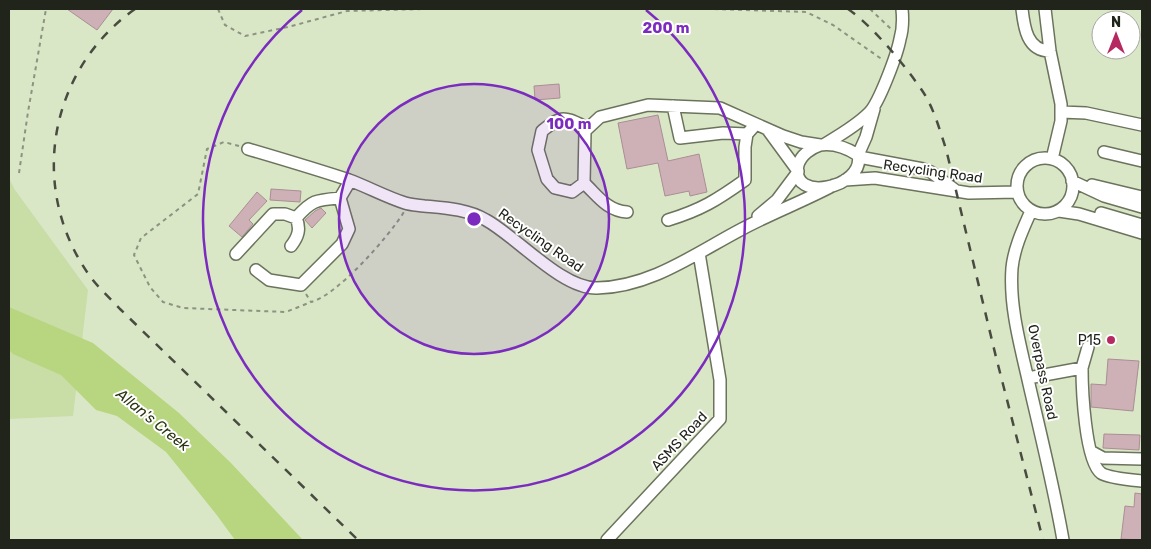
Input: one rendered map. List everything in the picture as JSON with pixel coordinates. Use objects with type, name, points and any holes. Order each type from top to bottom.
[{"type":"street","points":[[767,129],[798,172],[802,182],[811,188],[823,189],[852,175],[857,167],[858,156],[866,137],[875,105],[901,39],[902,9]]},
{"type":"street","points":[[1022,9],[1028,39],[1039,49],[1050,51]]},
{"type":"street","points":[[1045,9],[1050,51],[1060,96],[1061,112],[1052,159]]},
{"type":"street","points":[[585,131],[600,117],[648,105],[720,108],[796,140],[842,148],[858,156],[923,169],[931,172],[956,191]]},
{"type":"street","points":[[743,228],[777,200],[798,172],[800,161],[806,153],[858,122],[875,105]]},
{"type":"street","points":[[673,106],[680,138],[723,132],[747,134]]},
{"type":"street","points":[[1061,112],[1086,113],[1142,124]]},
{"type":"street","points":[[584,183],[572,192],[555,188],[547,179],[538,150],[542,131],[556,120],[568,118],[583,126],[585,131],[584,183],[609,208],[627,212]]},
{"type":"street","points":[[668,220],[714,202],[744,180],[744,147],[747,134],[756,124]]},
{"type":"street","name":"Recycling Road","points":[[248,149],[350,180],[407,204],[466,212],[486,220],[548,266],[586,288],[609,288],[637,282],[678,265],[743,228],[834,185]]},
{"type":"street","points":[[1104,152],[1142,162]]},
{"type":"street","points":[[1142,207],[1104,196],[1074,181],[1066,168],[1052,159],[1037,159],[1029,162],[1018,176],[1016,184],[1022,203],[1031,211],[1045,214],[1073,208],[1142,225]]},
{"type":"street","name":"Recycling Road","points":[[845,180],[876,178],[984,194],[1017,192]]},
{"type":"street","points":[[256,270],[269,280],[301,286],[342,244],[349,229],[340,198],[350,180]]},
{"type":"street","points":[[1074,181],[1142,196]]},
{"type":"street","points":[[1059,211],[1068,201],[1074,181]]},
{"type":"street","points":[[296,218],[309,204],[340,198]]},
{"type":"street","name":"Overpass Road","points":[[1031,211],[1016,248],[1012,271],[1016,318],[1056,498],[1063,540]]},
{"type":"street","points":[[1059,211],[1083,215],[1142,233]]},
{"type":"street","points":[[236,254],[273,214],[285,214],[296,218],[299,225],[297,238],[291,246]]},
{"type":"street","name":"ASMS Road","points":[[607,540],[720,419],[720,380],[699,253]]},
{"type":"street","points":[[1088,347],[1082,368],[1082,388],[1085,426],[1094,467],[1102,474],[1142,481]]},
{"type":"street","points":[[1028,378],[1082,368]]},
{"type":"street","points":[[1092,452],[1104,458],[1142,459]]},
{"type":"path","points":[[20,173],[29,104],[46,9]]},
{"type":"path","points":[[218,9],[225,25],[245,36],[347,11],[425,9]]},
{"type":"path","points":[[714,9],[806,12],[833,25],[891,66]]},
{"type":"path","points":[[870,9],[901,39]]},
{"type":"path","points":[[248,149],[224,142],[206,149],[198,194],[141,238],[134,255],[150,287],[163,302],[183,308],[286,312],[319,300],[346,279],[404,213],[407,204]]},
{"type":"path","points":[[301,286],[311,302]]},
{"type":"shaded area","points":[[9,9],[1142,9],[1142,540],[9,540]]},
{"type":"shaded area","points":[[9,178],[15,190],[88,290],[73,416],[9,419]]},
{"type":"water","name":"Allan's Creek","points":[[9,307],[93,343],[179,413],[231,463],[303,540],[235,540],[166,452],[117,416],[96,410],[61,375],[13,354],[9,350]]},
{"type":"building","points":[[67,9],[113,9],[97,30]]},
{"type":"building","points":[[559,84],[560,98],[535,100],[534,86]]},
{"type":"building","points":[[658,115],[668,161],[699,154],[707,192],[690,196],[689,191],[665,196],[658,163],[627,169],[618,123]]},
{"type":"building","points":[[271,189],[301,191],[300,202],[270,200]]},
{"type":"building","points":[[257,192],[267,201],[249,220],[253,224],[242,237],[229,226]]},
{"type":"building","points":[[321,208],[326,213],[312,228],[305,220]]},
{"type":"building","points":[[1108,359],[1139,361],[1133,411],[1091,407],[1091,384],[1106,385]]},
{"type":"building","points":[[1104,434],[1140,435],[1139,450],[1103,448]]},
{"type":"building","points":[[1135,493],[1142,494],[1142,540],[1121,539],[1125,506],[1134,507]]},
{"type":"railway","points":[[135,9],[106,34],[83,63],[67,96],[57,130],[54,166],[58,203],[69,238],[94,282],[358,540]]},
{"type":"railway","points":[[848,9],[868,26],[900,61],[925,95],[932,108],[946,149],[996,357],[1043,540]]},
{"type":"place","name":"P15","points":[[1111,340]]}]
